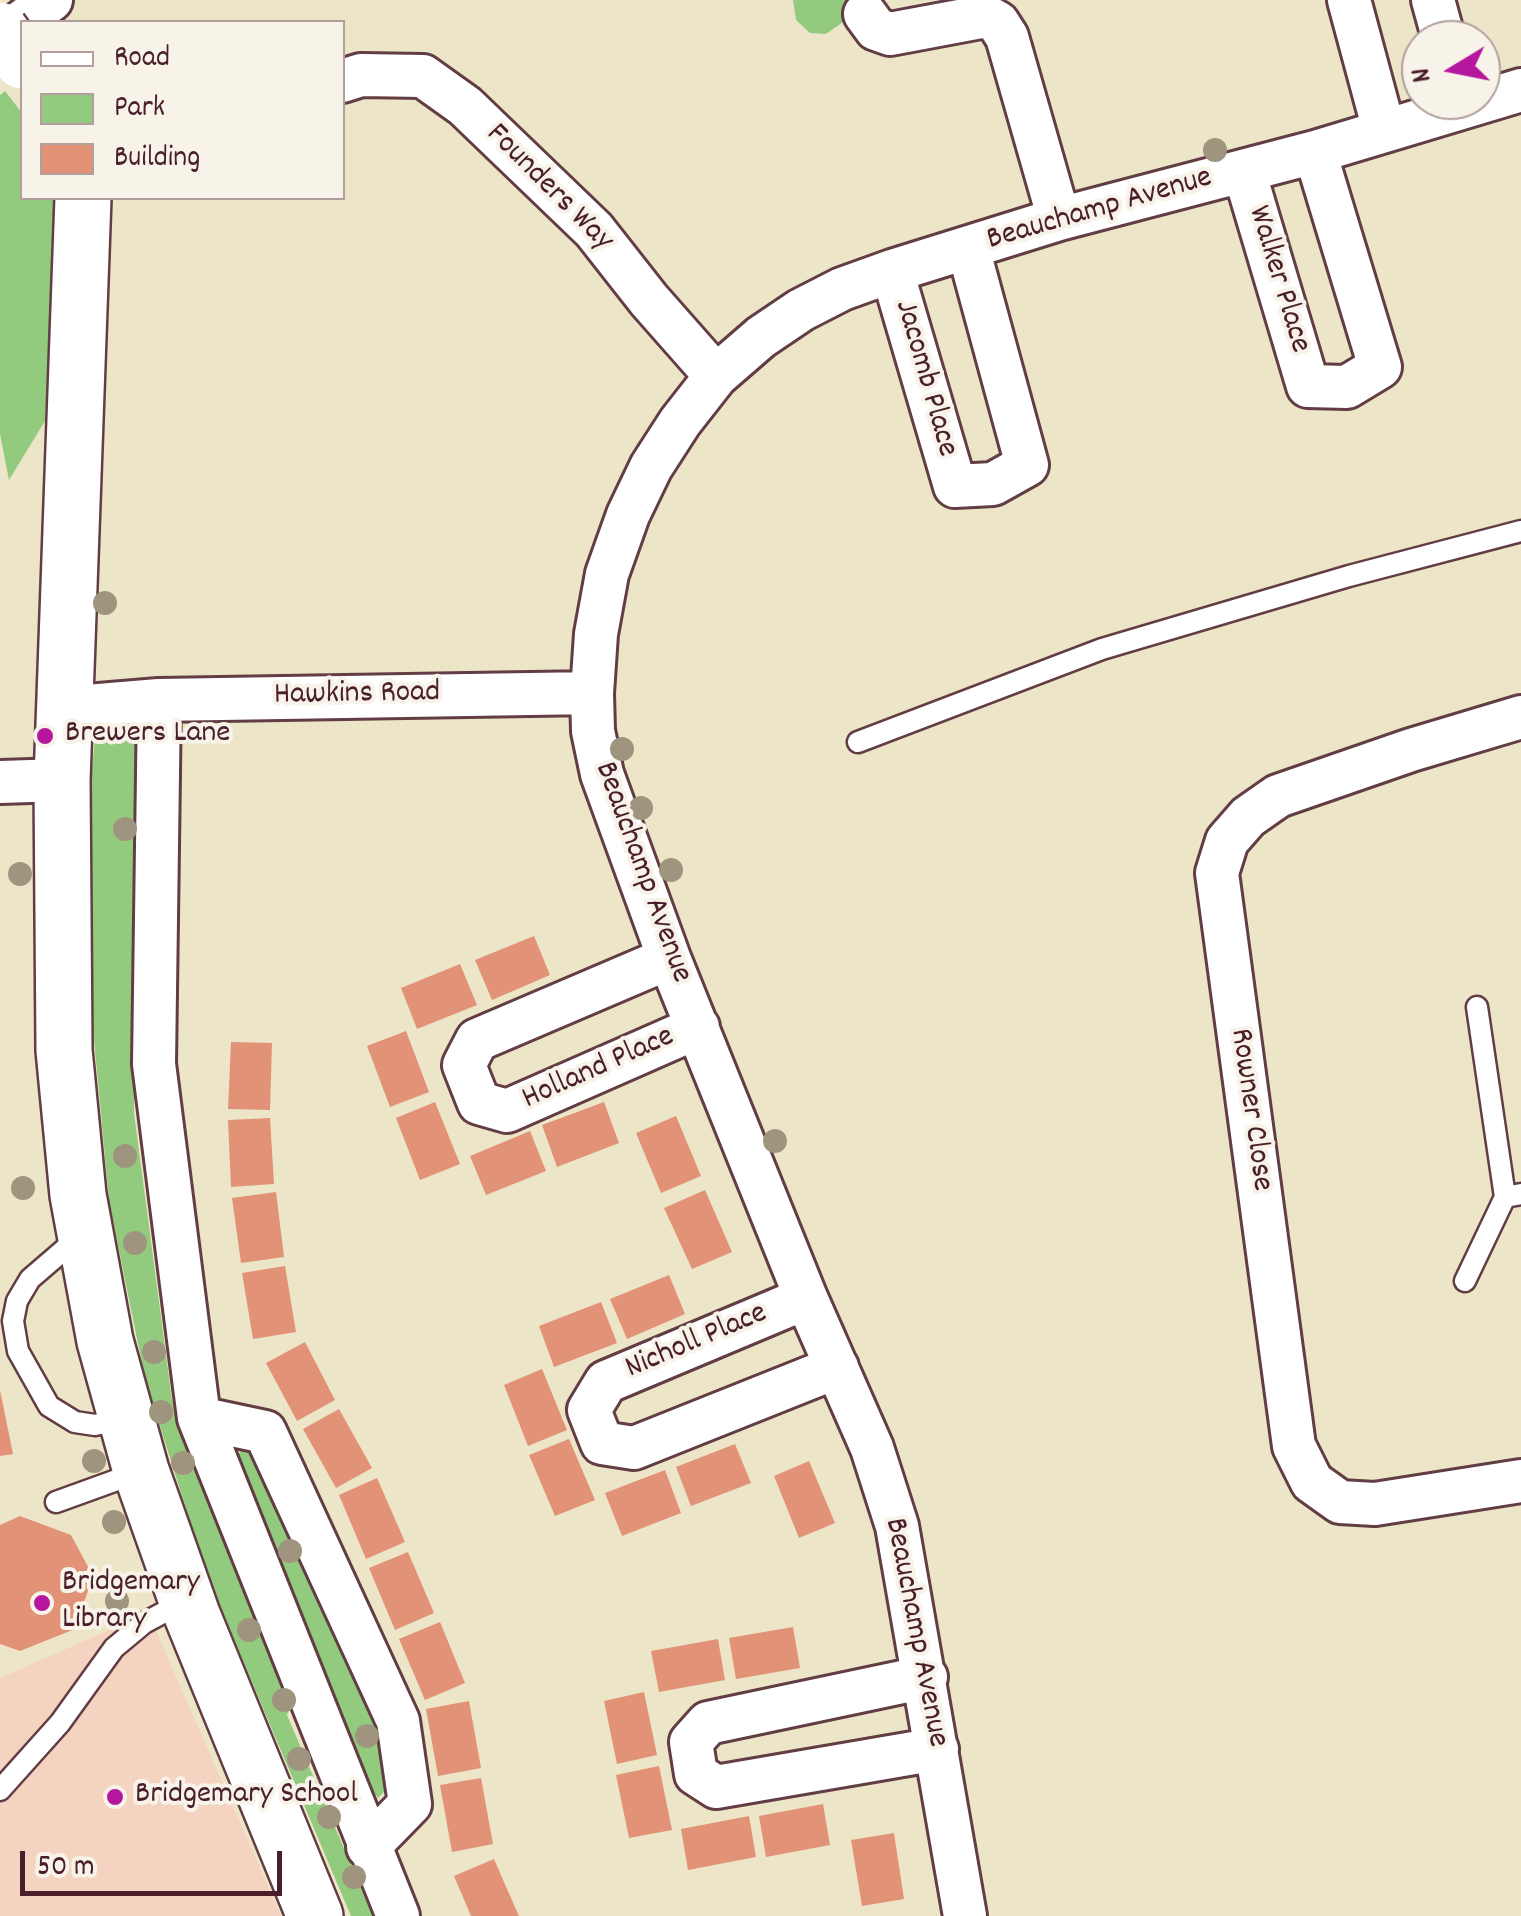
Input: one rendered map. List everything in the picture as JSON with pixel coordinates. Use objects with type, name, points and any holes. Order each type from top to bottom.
[{"type":"street","points":[[24,20],[50,0]]},
{"type":"street","points":[[1349,0],[1384,130]]},
{"type":"street","points":[[864,14],[876,29],[890,34],[986,16],[998,23],[1007,37],[1059,219]]},
{"type":"street","points":[[0,38],[20,23]]},
{"type":"street","points":[[0,30],[20,58]]},
{"type":"street","name":"Founders Way","points":[[345,80],[361,75],[423,76],[465,106],[594,230],[716,376]]},
{"type":"street","name":"Beauchamp Avenue","points":[[965,1916],[926,1678],[896,1526],[872,1448],[806,1298],[669,958],[602,774],[593,731],[592,693],[596,634],[607,574],[650,467],[680,422],[716,376],[761,337],[801,310],[842,289],[1059,219],[1315,152],[1414,120]]},
{"type":"street","name":"Walker Place","points":[[1244,171],[1308,386],[1347,386],[1380,366],[1315,152]]},
{"type":"street","points":[[83,200],[62,780],[64,1050],[85,1232],[105,1341],[140,1471],[186,1600],[316,1916]]},
{"type":"street","name":"Jacomb Place","points":[[892,272],[955,486],[994,484],[1027,465],[968,248]]},
{"type":"street","name":"Hawkins Road","points":[[63,708],[159,700],[592,693]]},
{"type":"street","points":[[159,700],[154,1064],[198,1418],[398,1916]]},
{"type":"street","name":"Rowner Close","points":[[1521,717],[1278,796],[1248,817],[1226,841],[1217,872],[1294,1446],[1312,1482],[1340,1502],[1375,1504],[1521,1481]]},
{"type":"street","points":[[0,782],[62,780]]},
{"type":"street","name":"Holland Place","points":[[669,958],[477,1040],[464,1065],[479,1103],[507,1111],[698,1026]]},
{"type":"street","name":"Nicholl Place","points":[[806,1298],[606,1382],[589,1410],[602,1442],[634,1448],[836,1368]]},
{"type":"street","points":[[198,1418],[265,1432],[398,1721],[410,1804],[368,1847]]},
{"type":"street","points":[[926,1678],[708,1723],[691,1742],[696,1774],[716,1788],[937,1749]]},
{"type":"lane","points":[[858,742],[1102,649],[1349,576],[1521,531]]},
{"type":"lane","points":[[1466,1281],[1513,1195],[1477,1007]]},
{"type":"lane","points":[[85,1232],[30,1279],[16,1301],[13,1321],[18,1351],[49,1406],[75,1422],[94,1424],[126,1419]]},
{"type":"lane","points":[[56,1502],[140,1471]]},
{"type":"lane","points":[[0,1790],[60,1722],[114,1648],[144,1622],[186,1600]]},
{"type":"shaded area","name":"Bridgemary School","points":[[148,1613],[281,1916],[0,1916],[0,1678]]},
{"type":"green space","points":[[793,0],[849,0],[846,20],[826,34],[810,33],[796,20]]},
{"type":"green space","points":[[5,91],[20,110],[20,200],[53,200],[55,242],[45,421],[9,480],[0,434],[0,95]]},
{"type":"green space","points":[[116,730],[131,735],[147,748],[135,850],[134,1113],[172,1400],[197,1448],[292,1702],[287,1715],[373,1916],[351,1916],[207,1576],[145,1378],[109,1201],[92,1017],[92,770],[95,740]]},
{"type":"green space","points":[[264,1446],[384,1715],[388,1788],[378,1798],[362,1775],[235,1457],[243,1449]]},
{"type":"building","points":[[534,936],[550,975],[492,1000],[475,960]]},
{"type":"building","points":[[460,964],[477,1005],[417,1029],[401,988]]},
{"type":"building","points":[[406,1031],[429,1092],[390,1107],[367,1046]]},
{"type":"building","points":[[231,1042],[272,1043],[270,1110],[228,1109]]},
{"type":"building","points":[[435,1102],[460,1164],[420,1180],[396,1118]]},
{"type":"building","points":[[604,1102],[619,1143],[557,1167],[542,1125]]},
{"type":"building","points":[[676,1116],[701,1176],[661,1193],[636,1133]]},
{"type":"building","points":[[270,1118],[274,1184],[231,1187],[228,1120]]},
{"type":"building","points":[[530,1131],[546,1171],[486,1195],[470,1156]]},
{"type":"building","points":[[705,1190],[732,1252],[692,1269],[664,1208]]},
{"type":"building","points":[[276,1192],[284,1257],[241,1263],[232,1198]]},
{"type":"building","points":[[285,1266],[296,1332],[253,1339],[242,1273]]},
{"type":"building","points":[[669,1275],[685,1314],[627,1339],[610,1299]]},
{"type":"building","points":[[601,1302],[617,1343],[554,1367],[539,1326]]},
{"type":"building","points":[[305,1342],[335,1400],[297,1421],[266,1363]]},
{"type":"building","points":[[542,1369],[567,1430],[528,1446],[504,1385]]},
{"type":"building","points":[[0,1390],[13,1454],[0,1456]]},
{"type":"building","points":[[339,1409],[372,1468],[336,1488],[303,1429]]},
{"type":"building","points":[[569,1439],[595,1500],[555,1516],[529,1455]]},
{"type":"building","points":[[735,1444],[751,1483],[691,1506],[676,1467]]},
{"type":"building","points":[[809,1461],[835,1523],[799,1538],[774,1476]]},
{"type":"building","points":[[665,1470],[681,1513],[622,1536],[605,1493]]},
{"type":"building","points":[[377,1478],[405,1542],[366,1559],[339,1495]]},
{"type":"building","name":"Bridgemary Library","points":[[20,1516],[71,1535],[93,1576],[75,1629],[20,1651],[0,1644],[0,1525]]},
{"type":"building","points":[[408,1552],[434,1613],[395,1630],[369,1568]]},
{"type":"building","points":[[440,1622],[465,1683],[425,1700],[399,1639]]},
{"type":"building","points":[[793,1627],[800,1668],[736,1679],[729,1638]]},
{"type":"building","points":[[718,1639],[725,1680],[659,1692],[651,1651]]},
{"type":"building","points":[[644,1692],[657,1755],[617,1764],[604,1701]]},
{"type":"building","points":[[469,1701],[481,1768],[438,1776],[426,1709]]},
{"type":"building","points":[[659,1766],[672,1830],[629,1838],[616,1775]]},
{"type":"building","points":[[481,1778],[493,1844],[452,1852],[440,1785]]},
{"type":"building","points":[[823,1804],[830,1845],[766,1857],[759,1816]]},
{"type":"building","points":[[749,1816],[756,1857],[688,1870],[681,1829]]},
{"type":"building","points":[[894,1833],[904,1899],[862,1906],[851,1840]]},
{"type":"building","points":[[494,1859],[519,1916],[471,1916],[454,1876]]},
{"type":"place","name":"Brewers Lane","points":[[45,736]]},
{"type":"place","name":"Bridgemary Library","points":[[42,1603]]},
{"type":"place","name":"Bridgemary School","points":[[115,1797]]}]
